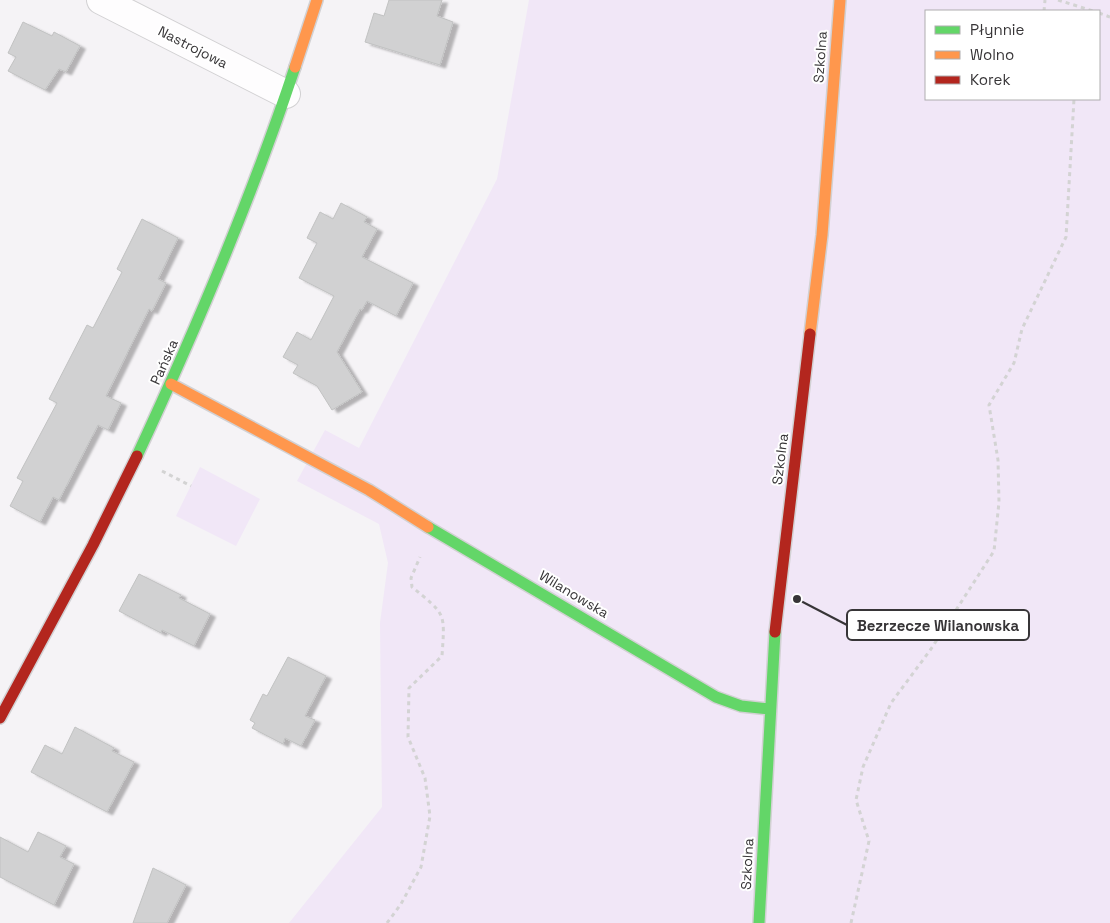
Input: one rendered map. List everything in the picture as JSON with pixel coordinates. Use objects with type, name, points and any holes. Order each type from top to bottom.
[{"type":"street","name":"Nastrojowa","points":[[101,0],[286,94]]},
{"type":"street","name":"Pańska","points":[[0,718],[88,558],[171,384],[244,210],[286,94],[317,0]]},
{"type":"street","name":"Szkolna","points":[[759,923],[769,709],[781,574],[822,235],[840,0]]},
{"type":"street","name":"Wilanowska","points":[[171,384],[368,490],[716,697],[742,706],[769,709]]},
{"type":"path","points":[[1058,0],[1090,10]]},
{"type":"path","points":[[851,923],[868,841],[856,800],[863,767],[891,703],[931,650],[994,551],[999,502],[998,460],[989,405],[1014,363],[1022,329],[1066,237],[1074,100]]},
{"type":"path","points":[[387,923],[401,904],[421,868],[430,816],[425,778],[408,736],[409,688],[442,656],[443,617],[438,608],[412,587],[412,578],[431,529]]},
{"type":"shaded area","points":[[529,0],[1110,0],[1110,923],[289,923],[382,807],[380,623],[388,563],[379,524],[297,481],[325,430],[359,448],[497,179]]},
{"type":"shaded area","points":[[200,467],[260,499],[236,546],[176,516]]},
{"type":"building","points":[[389,0],[442,0],[437,16],[453,22],[440,65],[365,42],[374,13],[384,16]]},
{"type":"building","points":[[23,22],[52,36],[54,32],[80,46],[66,72],[59,69],[45,90],[8,71],[16,57],[8,53]]},
{"type":"building","points":[[341,203],[367,217],[364,222],[377,229],[362,257],[413,283],[396,316],[367,301],[362,310],[360,309],[337,352],[362,392],[332,410],[317,386],[293,373],[298,365],[283,357],[297,332],[311,340],[334,296],[299,278],[317,243],[307,238],[320,212],[333,219]]},
{"type":"building","points":[[142,219],[178,238],[158,279],[166,283],[152,311],[149,309],[106,396],[121,403],[108,430],[98,425],[59,500],[53,497],[40,522],[10,506],[23,481],[17,478],[57,403],[49,399],[87,325],[93,328],[122,272],[117,269]]},
{"type":"building","points":[[139,574],[181,595],[179,598],[210,614],[194,646],[162,630],[161,633],[119,611]]},
{"type":"building","points":[[288,657],[326,676],[305,716],[315,720],[301,746],[285,738],[283,744],[252,728],[255,723],[250,720],[263,694],[267,696]]},
{"type":"building","points":[[75,727],[114,748],[112,751],[134,762],[107,812],[31,772],[45,745],[62,754]]},
{"type":"building","points":[[38,832],[66,846],[60,857],[74,864],[54,905],[0,877],[0,837],[28,852]]},
{"type":"building","points":[[153,868],[186,885],[167,923],[133,923]]},
{"type":"traffic: fast","points":[[137,456],[222,264],[260,166],[295,67]]},
{"type":"traffic: fast","points":[[428,527],[716,697],[741,706],[769,709]]},
{"type":"traffic: fast","points":[[759,923],[775,632]]},
{"type":"traffic: slow","points":[[295,67],[317,0]]},
{"type":"traffic: slow","points":[[810,334],[822,235],[840,0]]},
{"type":"traffic: slow","points":[[171,384],[369,490],[428,527]]},
{"type":"traffic: jam","points":[[775,632],[810,334]]},
{"type":"traffic: jam","points":[[0,718],[93,545],[137,456]]},
{"type":"place","name":"Bezrzecze Wilanowska","points":[[797,599]]}]
